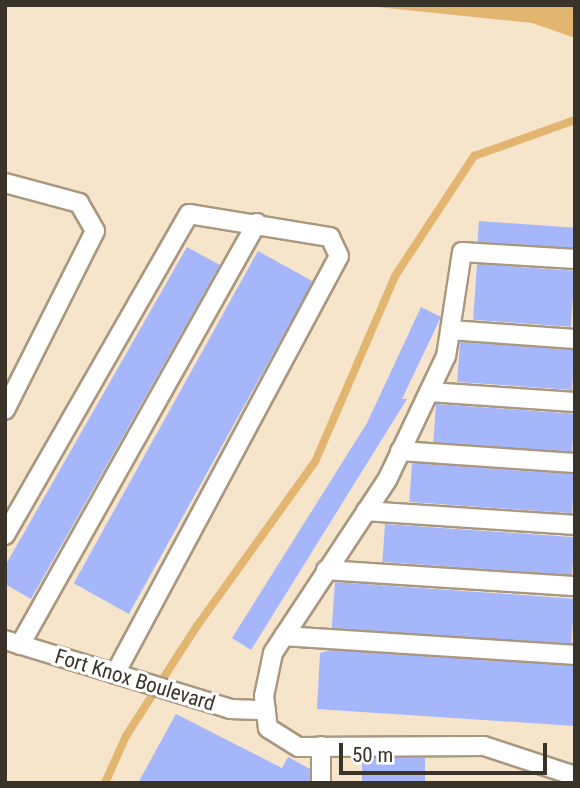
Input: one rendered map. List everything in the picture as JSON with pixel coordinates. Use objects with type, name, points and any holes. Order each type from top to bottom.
[{"type":"lane","points":[[5,183],[79,203],[95,231],[5,410]]},
{"type":"lane","points":[[5,535],[189,214],[330,237],[339,256],[115,674]]},
{"type":"lane","points":[[13,642],[257,223]]},
{"type":"lane","points":[[575,259],[462,252],[450,330],[429,392],[366,511],[273,653],[266,710],[276,737],[299,747],[484,746],[575,776]]},
{"type":"lane","points":[[450,330],[575,339]]},
{"type":"lane","points":[[429,392],[575,402]]},
{"type":"lane","points":[[400,451],[575,463]]},
{"type":"lane","points":[[366,511],[575,525]]},
{"type":"lane","points":[[326,570],[575,586]]},
{"type":"lane","points":[[284,636],[575,655]]},
{"type":"lane","name":"Fort Knox Boulevard","points":[[13,642],[230,709],[266,710]]},
{"type":"lane","points":[[321,746],[321,783]]},
{"type":"shaded area","points":[[358,5],[569,5],[575,7],[575,38],[532,23]]},
{"type":"building","points":[[479,221],[575,228],[573,249],[478,242]]},
{"type":"building","points":[[187,247],[220,265],[31,599],[5,584],[5,566]]},
{"type":"building","points":[[258,251],[313,282],[129,614],[74,583]]},
{"type":"building","points":[[477,264],[575,271],[571,327],[473,320]]},
{"type":"building","points":[[421,307],[441,317],[402,399],[407,399],[251,650],[232,638],[367,423]]},
{"type":"building","points":[[460,342],[575,350],[572,390],[457,382]]},
{"type":"building","points":[[436,404],[575,414],[572,455],[433,445]]},
{"type":"building","points":[[412,463],[575,474],[572,513],[409,502]]},
{"type":"building","points":[[385,524],[575,537],[572,575],[382,562]]},
{"type":"building","points":[[335,582],[574,599],[571,645],[332,628]]},
{"type":"building","points":[[330,650],[575,666],[575,726],[317,709],[320,653]]},
{"type":"building","points":[[176,714],[282,768],[288,757],[310,769],[310,783],[138,783]]},
{"type":"building","points":[[362,758],[425,758],[425,783],[362,783]]},
{"type":"waterway","points":[[105,783],[126,736],[197,626],[315,462],[395,276],[474,156],[575,120]]}]
